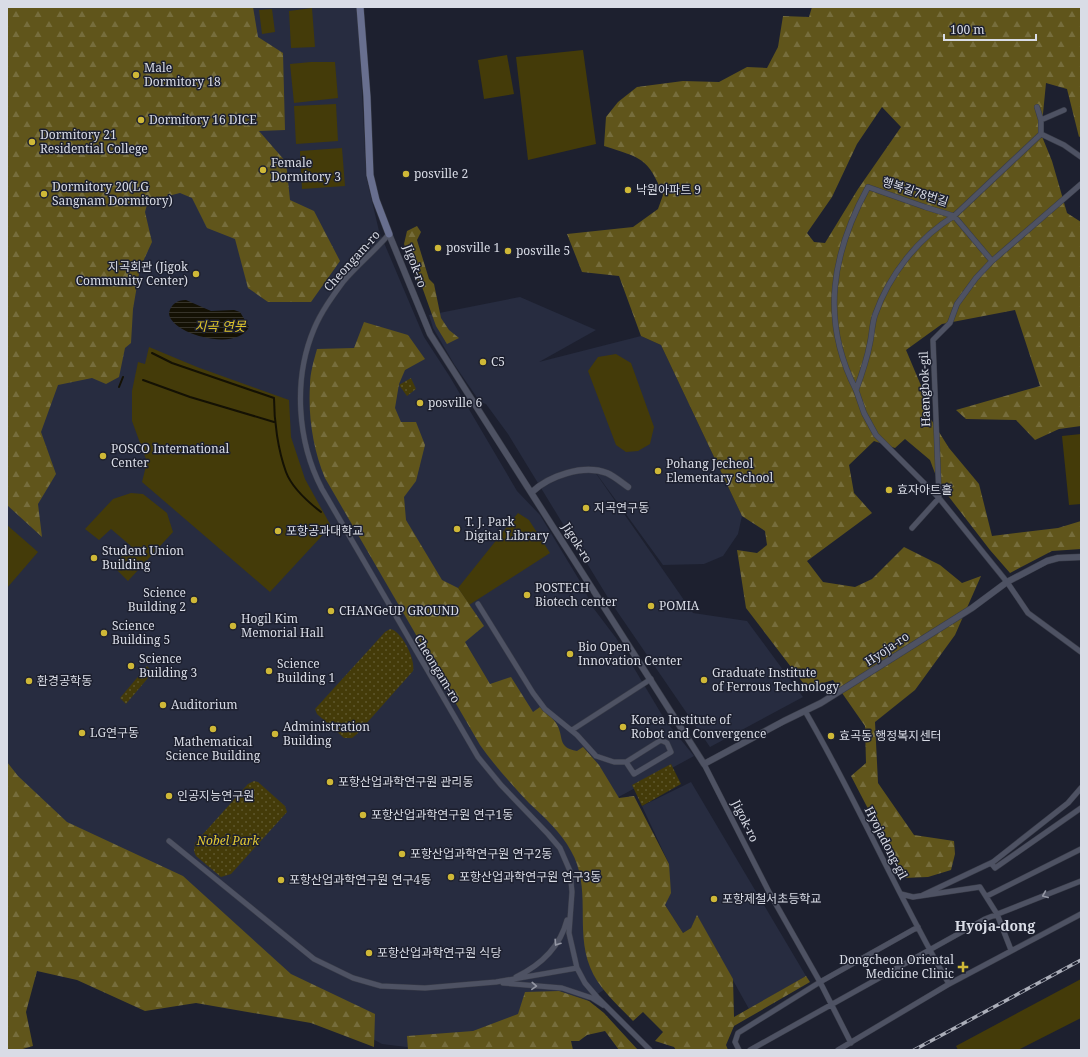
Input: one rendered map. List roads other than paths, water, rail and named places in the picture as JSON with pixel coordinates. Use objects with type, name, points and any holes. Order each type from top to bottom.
[{"type":"main road","name":"Jigok-ro","points":[[360,7],[367,97],[370,175],[376,200],[389,234]]},
{"type":"street","points":[[1037,108],[1041,120],[1041,134],[1064,145],[1081,157]]},
{"type":"street","points":[[1041,120],[1064,110]]},
{"type":"street","name":"행복길78번길","points":[[856,390],[865,367],[875,316],[896,275],[913,250],[939,225],[954,216],[1041,134]]},
{"type":"street","name":"Haengbok-gil","points":[[940,498],[933,340],[950,323],[957,304],[976,278],[992,262],[1081,184]]},
{"type":"street","name":"행복길78번길","points":[[940,498],[876,435],[864,413],[856,390],[844,366],[836,326],[834,295],[838,260],[845,237],[853,214],[868,186],[925,208],[954,216]]},
{"type":"street","points":[[954,216],[992,262]]},
{"type":"street","name":"Jigok-ro","points":[[389,234],[430,334],[704,764],[769,892],[820,982],[851,1043]]},
{"type":"street","name":"Cheongam-ro","points":[[389,234],[343,282],[324,310],[312,335],[304,365],[301,399],[303,430],[310,460],[322,489],[478,757],[560,848],[570,871],[572,892],[569,933],[573,956],[577,968],[587,985],[611,1008],[650,1050]]},
{"type":"street","points":[[532,492],[552,477],[577,470],[606,473],[628,487]]},
{"type":"street","points":[[912,528],[940,498],[1007,582],[1028,613],[1081,652]]},
{"type":"street","name":"Hyoja-ro","points":[[704,764],[857,681],[930,633],[972,608],[1007,582],[1047,561],[1058,558],[1081,557]]},
{"type":"street","points":[[478,604],[538,701],[572,730],[596,756],[614,762],[626,762],[661,740],[667,743],[671,752],[634,774],[626,762]]},
{"type":"street","points":[[572,730],[651,679]]},
{"type":"street","name":"Hyojadong-gil","points":[[804,711],[829,752],[918,927],[949,984]]},
{"type":"street","points":[[923,895],[991,863],[1015,846],[1056,812],[1081,788]]},
{"type":"street","points":[[991,863],[995,868],[1081,808]]},
{"type":"street","points":[[169,841],[314,959],[340,973],[375,985],[392,988],[452,986],[496,982],[577,968]]},
{"type":"street","points":[[987,896],[1081,849]]},
{"type":"street","points":[[750,1050],[831,1003],[984,919],[1081,881]]},
{"type":"street","points":[[901,894],[913,896],[980,887],[997,914],[1011,950]]},
{"type":"street","points":[[509,980],[536,965],[555,948],[564,932],[571,907]]},
{"type":"street","points":[[838,1050],[949,984],[1081,914]]},
{"type":"street","points":[[739,1050],[735,1042],[738,1033],[820,982],[918,927]]},
{"type":"street","points":[[496,982],[562,988],[592,998],[611,1008]]},
{"type":"water","name":"지곡 연못","points":[[186,300],[211,311],[234,310],[240,312],[249,327],[242,335],[231,339],[204,337],[191,333],[180,327],[172,320],[169,313],[171,307],[175,303]]},
{"type":"waterway","points":[[152,353],[172,363],[274,398],[277,435],[286,472],[296,489],[321,512]]},
{"type":"waterway","points":[[119,387],[123,377]]},
{"type":"waterway","points":[[143,380],[190,397],[274,422]]},
{"type":"railway","points":[[914,1050],[1081,960]]},
{"type":"place","name":"Male Dormitory 18","points":[[136,75]]},
{"type":"place","name":"Dormitory 16 DICE","points":[[141,120]]},
{"type":"place","name":"Dormitory 21 Residential College","points":[[32,142]]},
{"type":"place","name":"Female Dormitory 3","points":[[263,170]]},
{"type":"place","name":"posville 2","points":[[406,174]]},
{"type":"place","name":"낙원아파트 9","points":[[628,190]]},
{"type":"place","name":"Dormitory 20(LG Sangnam Dormitory)","points":[[44,194]]},
{"type":"place","name":"posville 1","points":[[438,248]]},
{"type":"place","name":"posville 5","points":[[508,251]]},
{"type":"place","name":"지곡회관 (Jigok Community Center)","points":[[196,274]]},
{"type":"place","name":"C5","points":[[483,362]]},
{"type":"place","name":"posville 6","points":[[420,403]]},
{"type":"place","name":"POSCO International Center","points":[[103,456]]},
{"type":"place","name":"Pohang Jecheol Elementary School","points":[[658,471]]},
{"type":"place","name":"효자아트홀","points":[[889,490]]},
{"type":"place","name":"지곡연구동","points":[[586,508]]},
{"type":"place","name":"T. J. Park Digital Library","points":[[457,529]]},
{"type":"place","name":"포항공과대학교","points":[[278,531]]},
{"type":"place","name":"Student Union Building","points":[[94,558]]},
{"type":"place","name":"POSTECH Biotech center","points":[[527,595]]},
{"type":"place","name":"Science Building 2","points":[[194,600]]},
{"type":"place","name":"POMIA","points":[[651,606]]},
{"type":"place","name":"CHANGeUP GROUND","points":[[331,611]]},
{"type":"place","name":"Hogil Kim Memorial Hall","points":[[233,626]]},
{"type":"place","name":"Science Building 5","points":[[104,633]]},
{"type":"place","name":"Bio Open Innovation Center","points":[[570,654]]},
{"type":"place","name":"Science Building 3","points":[[131,666]]},
{"type":"place","name":"Science Building 1","points":[[269,671]]},
{"type":"place","name":"Graduate Institute of Ferrous Technology","points":[[704,680]]},
{"type":"place","name":"환경공학동","points":[[29,681]]},
{"type":"place","name":"Auditorium","points":[[163,705]]},
{"type":"place","name":"Korea Institute of Robot and Convergence","points":[[623,727]]},
{"type":"place","name":"Mathematical Science Building","points":[[213,729]]},
{"type":"place","name":"LG연구동","points":[[82,733]]},
{"type":"place","name":"Administration Building","points":[[275,734]]},
{"type":"place","name":"효곡동 행정복지센터","points":[[831,736]]},
{"type":"place","name":"포항산업과학연구원 관리동","points":[[330,782]]},
{"type":"place","name":"인공지능연구원","points":[[169,796]]},
{"type":"place","name":"포항산업과학연구원 연구1동","points":[[363,815]]},
{"type":"place","name":"포항산업과학연구원 연구2동","points":[[402,854]]},
{"type":"place","name":"포항산업과학연구원 연구3동","points":[[451,877]]},
{"type":"place","name":"포항산업과학연구원 연구4동","points":[[281,880]]},
{"type":"place","name":"포항제철서초등학교","points":[[714,899]]},
{"type":"place","name":"포항산업과학연구원 식당","points":[[369,953]]},
{"type":"place","name":"Dongcheon Oriental Medicine Clinic","points":[[963,967]]},
{"type":"district","name":"Hyoja-dong","points":[[995,926]]},
{"type":"park label","name":"Nobel Park","points":[[228,841]]}]
